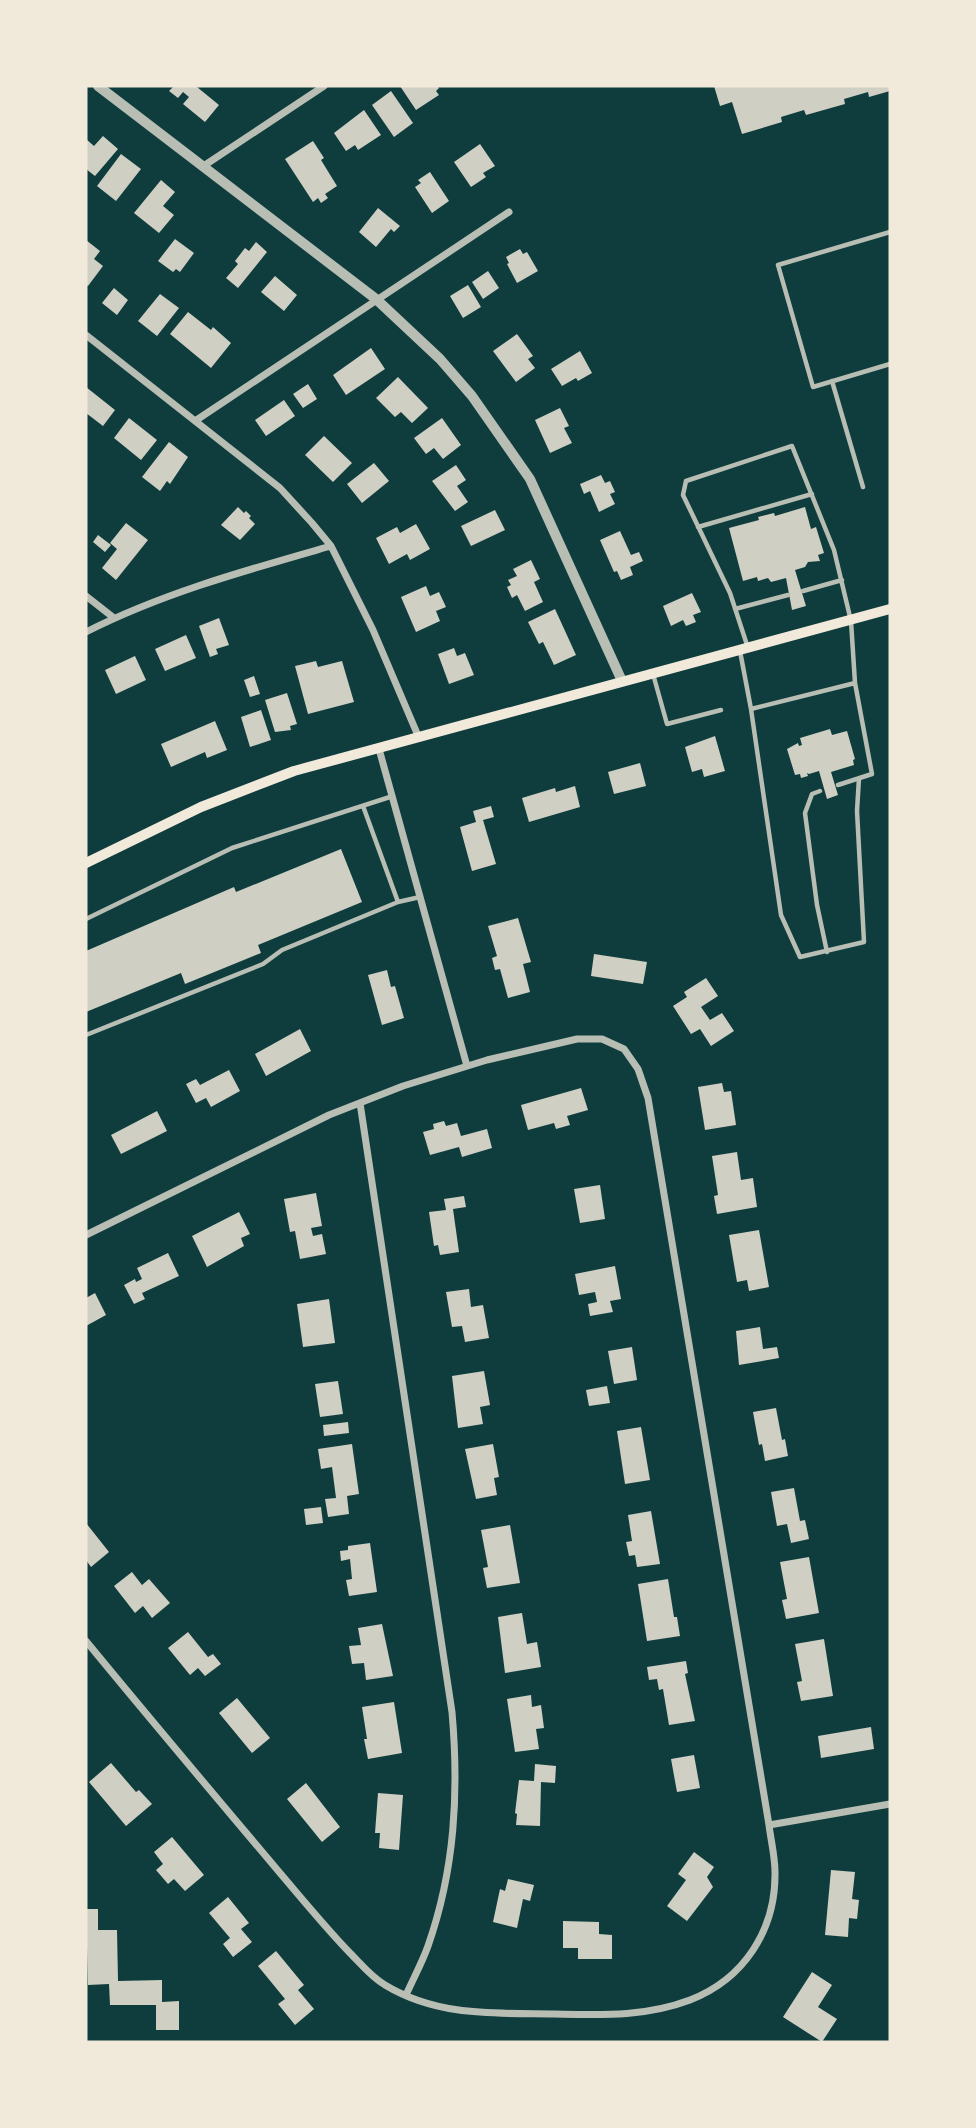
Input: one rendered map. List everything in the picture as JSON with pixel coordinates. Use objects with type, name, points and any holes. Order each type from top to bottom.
[{"type":"main road","points":[[86,863],[212,802],[294,771],[890,609]]},
{"type":"street","points":[[98,86],[376,299],[440,359],[472,396],[530,479],[622,681]]},
{"type":"street","points":[[202,167],[324,86]]},
{"type":"street","points":[[195,421],[509,212]]},
{"type":"street","points":[[86,335],[280,488],[331,546],[373,630],[419,738]]},
{"type":"street","points":[[86,632],[114,618],[222,577],[331,546]]},
{"type":"street","points":[[86,596],[114,618]]},
{"type":"street","points":[[379,749],[422,896],[467,1066]]},
{"type":"street","points":[[86,1235],[317,1120],[467,1066],[577,1039],[608,1041],[624,1049],[635,1063],[648,1098],[769,1825],[775,1871],[774,1899],[766,1928],[757,1948],[723,1984],[707,1993],[660,2010],[626,2015],[468,2012],[438,2008],[406,1995],[373,1977],[324,1925],[86,1641]]},
{"type":"street","points":[[360,1103],[452,1712],[457,1765],[456,1810],[440,1908],[427,1948],[406,1995]]},
{"type":"street","points":[[769,1825],[890,1804]]},
{"type":"lane","points":[[890,232],[778,265],[813,387],[890,364]]},
{"type":"lane","points":[[832,382],[863,487]]},
{"type":"lane","points":[[838,785],[859,778],[872,774],[855,683],[851,621],[842,580],[834,550],[792,446],[687,481],[683,495],[735,609],[744,649],[781,915],[800,957],[864,942],[857,811],[859,778]]},
{"type":"lane","points":[[698,527],[812,494]]},
{"type":"lane","points":[[803,591],[842,580]]},
{"type":"lane","points":[[735,609],[788,595]]},
{"type":"lane","points":[[653,673],[667,724],[721,710]]},
{"type":"lane","points":[[751,709],[855,683]]},
{"type":"lane","points":[[820,791],[812,794],[805,813],[817,905],[827,952]]},
{"type":"lane","points":[[86,919],[232,848],[394,796]]},
{"type":"lane","points":[[363,806],[398,902]]},
{"type":"lane","points":[[86,1035],[263,964],[282,950],[398,902],[422,896]]},
{"type":"building","points":[[174,86],[197,87],[219,105],[205,122],[183,104],[189,97],[183,92],[178,98],[169,91]]},
{"type":"building","points":[[400,86],[437,86],[439,95],[416,110]]},
{"type":"building","points":[[714,86],[890,86],[890,91],[869,97],[868,92],[844,99],[845,104],[806,115],[804,110],[781,117],[782,122],[742,134],[732,102],[720,106]]},
{"type":"building","points":[[391,91],[413,123],[394,137],[372,105]]},
{"type":"building","points":[[364,110],[381,135],[358,150],[355,145],[346,151],[334,133]]},
{"type":"building","points":[[103,136],[118,149],[95,176],[86,169],[86,139],[94,146]]},
{"type":"building","points":[[313,141],[337,186],[325,194],[328,198],[321,203],[318,198],[313,202],[285,159]]},
{"type":"building","points":[[480,144],[495,166],[483,173],[486,177],[471,187],[454,162]]},
{"type":"building","points":[[121,154],[141,169],[116,201],[97,186]]},
{"type":"building","points":[[430,172],[449,201],[432,213],[415,187],[421,183],[418,180]]},
{"type":"building","points":[[161,180],[175,192],[163,206],[174,215],[159,233],[134,213]]},
{"type":"building","points":[[378,208],[400,226],[394,232],[391,229],[376,247],[359,232]]},
{"type":"building","points":[[175,239],[194,253],[180,272],[176,269],[173,272],[158,261]]},
{"type":"building","points":[[86,240],[100,251],[94,259],[103,266],[88,286],[86,285]]},
{"type":"building","points":[[256,242],[267,252],[238,288],[226,278],[238,264],[235,261],[245,248],[249,251]]},
{"type":"building","points":[[520,249],[523,254],[527,252],[538,271],[517,283],[506,257]]},
{"type":"building","points":[[488,271],[499,288],[483,299],[472,282]]},
{"type":"building","points":[[275,276],[297,295],[284,311],[261,292]]},
{"type":"building","points":[[468,285],[481,307],[463,318],[450,296]]},
{"type":"building","points":[[114,288],[128,300],[117,315],[102,303]]},
{"type":"building","points":[[160,294],[179,308],[157,336],[138,321]]},
{"type":"building","points":[[188,312],[211,330],[213,327],[231,343],[211,368],[170,334]]},
{"type":"building","points":[[517,334],[533,356],[528,359],[535,368],[516,382],[493,351]]},
{"type":"building","points":[[371,348],[385,369],[346,395],[333,375]]},
{"type":"building","points":[[580,351],[592,373],[562,386],[551,369]]},
{"type":"building","points":[[398,377],[428,408],[412,423],[401,412],[395,417],[376,398]]},
{"type":"building","points":[[308,384],[317,399],[303,408],[293,394]]},
{"type":"building","points":[[86,387],[115,410],[103,426],[86,413]]},
{"type":"building","points":[[284,400],[295,416],[266,436],[255,420]]},
{"type":"building","points":[[560,408],[569,426],[564,428],[572,443],[550,453],[535,420]]},
{"type":"building","points":[[129,418],[157,440],[141,460],[114,438]]},
{"type":"building","points":[[442,418],[461,445],[443,459],[434,448],[426,454],[414,438]]},
{"type":"building","points":[[324,436],[352,463],[333,482],[305,455]]},
{"type":"building","points":[[169,442],[188,457],[170,484],[167,481],[160,491],[142,477]]},
{"type":"building","points":[[374,463],[389,481],[362,503],[347,484]]},
{"type":"building","points":[[456,465],[466,480],[457,486],[468,502],[455,511],[432,481]]},
{"type":"building","points":[[601,475],[605,483],[610,481],[615,492],[610,494],[615,504],[599,512],[590,491],[584,494],[580,484]]},
{"type":"building","points":[[238,507],[251,516],[249,518],[255,524],[240,540],[221,525]]},
{"type":"building","points":[[805,507],[811,529],[816,527],[824,553],[818,555],[820,561],[808,562],[805,567],[795,570],[806,606],[792,610],[786,578],[771,582],[768,578],[758,581],[757,577],[743,581],[729,528],[759,520],[758,517],[774,513],[775,516]]},
{"type":"building","points":[[495,510],[505,530],[471,546],[461,526]]},
{"type":"building","points":[[126,523],[148,540],[116,580],[102,568],[117,549],[110,543]]},
{"type":"building","points":[[416,524],[430,549],[410,560],[407,554],[389,564],[376,538],[397,527],[400,533]]},
{"type":"building","points":[[620,531],[631,555],[639,552],[643,561],[630,567],[633,575],[621,580],[617,571],[614,572],[600,540]]},
{"type":"building","points":[[98,535],[111,545],[105,552],[93,542]]},
{"type":"building","points":[[531,560],[540,579],[534,582],[543,602],[525,611],[517,595],[512,598],[507,587],[511,585],[508,580],[517,576],[513,569]]},
{"type":"building","points":[[426,586],[430,596],[439,592],[446,607],[436,611],[440,621],[416,632],[401,597]]},
{"type":"building","points":[[692,593],[701,612],[693,615],[696,622],[686,626],[683,620],[671,626],[663,606]]},
{"type":"building","points":[[555,609],[576,655],[554,665],[543,642],[539,644],[528,622]]},
{"type":"building","points":[[219,618],[229,645],[216,649],[218,654],[210,657],[199,626]]},
{"type":"building","points":[[186,635],[196,658],[165,671],[155,649]]},
{"type":"building","points":[[454,648],[457,656],[465,653],[474,675],[449,684],[438,654]]},
{"type":"building","points":[[135,656],[146,680],[116,694],[105,670]]},
{"type":"building","points":[[316,661],[318,667],[342,661],[354,702],[308,714],[295,666]]},
{"type":"building","points":[[254,676],[260,694],[250,697],[244,680]]},
{"type":"building","points":[[287,693],[297,724],[290,726],[291,730],[275,732],[265,700]]},
{"type":"building","points":[[261,710],[271,740],[250,747],[241,717]]},
{"type":"building","points":[[215,721],[227,750],[207,758],[205,752],[171,767],[161,744]]},
{"type":"building","points":[[830,729],[832,735],[847,731],[855,759],[854,765],[831,772],[838,795],[827,799],[819,771],[807,773],[808,776],[801,778],[800,774],[795,775],[787,749],[798,743],[799,746],[802,745],[800,738]]},
{"type":"building","points":[[715,736],[725,771],[704,777],[702,769],[692,772],[685,747]]},
{"type":"building","points":[[640,763],[646,786],[614,794],[608,772]]},
{"type":"building","points":[[575,786],[580,807],[529,822],[522,798],[555,788],[556,792]]},
{"type":"building","points":[[491,806],[494,817],[483,820],[496,864],[472,871],[460,827],[476,822],[473,811]]},
{"type":"building","points":[[341,849],[362,902],[258,945],[261,953],[185,984],[181,973],[86,1012],[86,951],[234,887],[236,892]]},
{"type":"building","points":[[518,918],[531,962],[523,964],[530,992],[508,998],[500,969],[495,970],[492,958],[497,956],[488,926]]},
{"type":"building","points":[[594,954],[647,962],[643,984],[591,976]]},
{"type":"building","points":[[387,970],[391,987],[395,986],[404,1018],[382,1025],[368,975]]},
{"type":"building","points":[[706,978],[718,996],[701,1007],[710,1020],[722,1013],[734,1031],[711,1046],[700,1029],[691,1034],[673,1006],[687,997],[684,992]]},
{"type":"building","points":[[300,1029],[311,1051],[266,1076],[255,1054]]},
{"type":"building","points":[[229,1070],[240,1091],[211,1107],[206,1098],[196,1103],[186,1084],[196,1079],[200,1085]]},
{"type":"building","points":[[722,1083],[724,1092],[731,1091],[736,1125],[705,1130],[698,1087]]},
{"type":"building","points":[[581,1088],[588,1110],[567,1116],[570,1125],[556,1129],[554,1123],[528,1130],[521,1105]]},
{"type":"building","points":[[157,1111],[167,1131],[121,1154],[111,1135]]},
{"type":"building","points":[[444,1121],[446,1126],[457,1123],[461,1136],[487,1129],[492,1148],[462,1157],[459,1147],[430,1155],[423,1132],[434,1129],[433,1124]]},
{"type":"building","points":[[737,1152],[741,1180],[753,1178],[757,1207],[717,1214],[714,1196],[718,1195],[712,1156]]},
{"type":"building","points":[[600,1185],[605,1219],[580,1223],[574,1189]]},
{"type":"building","points":[[316,1193],[322,1226],[311,1228],[313,1236],[322,1234],[326,1254],[300,1259],[295,1231],[290,1232],[284,1199]]},
{"type":"building","points":[[464,1196],[466,1207],[453,1209],[459,1252],[440,1255],[438,1245],[434,1246],[429,1212],[446,1210],[444,1199]]},
{"type":"building","points":[[239,1212],[250,1234],[241,1238],[244,1246],[207,1267],[192,1236]]},
{"type":"building","points":[[759,1230],[769,1287],[749,1291],[747,1280],[737,1282],[729,1235]]},
{"type":"building","points":[[168,1253],[179,1276],[142,1293],[145,1299],[134,1304],[124,1285],[135,1279],[136,1282],[142,1279],[137,1268]]},
{"type":"building","points":[[615,1266],[621,1299],[610,1301],[613,1312],[590,1316],[588,1304],[597,1302],[595,1292],[579,1295],[575,1274]]},
{"type":"building","points":[[469,1289],[471,1307],[483,1305],[489,1338],[465,1342],[462,1326],[452,1327],[446,1292]]},
{"type":"building","points":[[95,1293],[106,1315],[86,1326],[86,1298]]},
{"type":"building","points":[[329,1299],[335,1343],[303,1347],[297,1304]]},
{"type":"building","points":[[760,1327],[763,1349],[777,1347],[779,1358],[739,1365],[736,1331]]},
{"type":"building","points":[[632,1347],[637,1380],[614,1384],[608,1351]]},
{"type":"building","points":[[484,1371],[490,1405],[480,1407],[483,1424],[458,1428],[452,1376]]},
{"type":"building","points":[[338,1381],[343,1414],[320,1417],[315,1384]]},
{"type":"building","points":[[607,1386],[610,1403],[589,1406],[586,1390]]},
{"type":"building","points":[[776,1408],[788,1456],[765,1461],[753,1412]]},
{"type":"building","points":[[348,1422],[349,1433],[324,1436],[323,1425]]},
{"type":"building","points":[[641,1427],[650,1480],[625,1484],[617,1431]]},
{"type":"building","points":[[352,1444],[359,1494],[347,1496],[349,1514],[328,1517],[325,1499],[336,1498],[332,1467],[321,1469],[318,1449]]},
{"type":"building","points":[[493,1444],[499,1477],[494,1478],[497,1495],[476,1499],[465,1449]]},
{"type":"building","points":[[794,1488],[800,1521],[805,1520],[809,1539],[791,1543],[787,1524],[777,1526],[771,1492]]},
{"type":"building","points":[[321,1507],[323,1523],[306,1525],[304,1509]]},
{"type":"building","points":[[651,1511],[660,1564],[637,1567],[635,1555],[629,1556],[626,1542],[632,1541],[628,1515]]},
{"type":"building","points":[[86,1523],[109,1552],[91,1567],[86,1560]]},
{"type":"building","points":[[510,1525],[520,1583],[487,1588],[483,1568],[488,1567],[481,1530]]},
{"type":"building","points":[[370,1543],[377,1592],[349,1596],[346,1580],[352,1579],[350,1559],[341,1561],[340,1551],[348,1550],[348,1546]]},
{"type":"building","points":[[809,1557],[819,1613],[786,1619],[782,1600],[787,1599],[780,1562]]},
{"type":"building","points":[[132,1572],[142,1585],[149,1579],[170,1603],[152,1618],[143,1606],[135,1613],[114,1586]]},
{"type":"building","points":[[668,1579],[680,1636],[647,1641],[638,1584]]},
{"type":"building","points":[[522,1613],[527,1644],[537,1642],[541,1667],[505,1673],[498,1617]]},
{"type":"building","points":[[382,1624],[393,1676],[366,1680],[364,1663],[352,1664],[349,1646],[361,1645],[358,1628]]},
{"type":"building","points":[[188,1632],[208,1657],[213,1654],[221,1664],[205,1676],[198,1668],[190,1675],[168,1648]]},
{"type":"building","points":[[824,1639],[833,1696],[801,1701],[797,1682],[802,1681],[795,1644]]},
{"type":"building","points":[[686,1661],[688,1673],[685,1674],[695,1721],[669,1725],[663,1689],[659,1690],[657,1679],[649,1680],[647,1667]]},
{"type":"building","points":[[531,1695],[532,1707],[541,1705],[544,1728],[536,1729],[539,1749],[515,1752],[507,1699]]},
{"type":"building","points":[[237,1698],[270,1738],[252,1753],[219,1713]]},
{"type":"building","points":[[394,1702],[402,1753],[368,1759],[362,1707]]},
{"type":"building","points":[[871,1727],[874,1749],[821,1758],[818,1736]]},
{"type":"building","points":[[694,1755],[700,1788],[677,1792],[671,1759]]},
{"type":"building","points":[[111,1763],[136,1792],[139,1790],[152,1804],[126,1826],[89,1782]]},
{"type":"building","points":[[535,1764],[556,1766],[555,1783],[541,1782],[540,1826],[516,1825],[519,1780],[534,1781]]},
{"type":"building","points":[[306,1783],[340,1827],[322,1842],[287,1799]]},
{"type":"building","points":[[378,1793],[403,1795],[399,1850],[379,1848],[380,1833],[375,1833]]},
{"type":"building","points":[[172,1837],[204,1875],[185,1891],[174,1879],[168,1884],[156,1870],[163,1864],[154,1852]]},
{"type":"building","points":[[694,1852],[714,1867],[707,1877],[713,1887],[687,1921],[667,1906],[686,1880],[678,1874]]},
{"type":"building","points":[[831,1870],[855,1872],[852,1899],[859,1900],[857,1919],[849,1918],[848,1937],[825,1935]]},
{"type":"building","points":[[508,1879],[534,1885],[530,1901],[523,1899],[517,1928],[493,1922],[500,1889],[505,1891]]},
{"type":"building","points":[[228,1897],[249,1923],[241,1929],[252,1942],[233,1957],[223,1944],[230,1938],[209,1913]]},
{"type":"building","points":[[86,1909],[98,1909],[98,1930],[117,1930],[118,1981],[162,1980],[162,2002],[179,2001],[179,2030],[156,2030],[156,2005],[110,2005],[109,1984],[88,1985]]},
{"type":"building","points":[[563,1921],[599,1922],[599,1934],[612,1935],[612,1959],[578,1959],[578,1948],[563,1948]]},
{"type":"building","points":[[276,1951],[304,1985],[298,1990],[314,2009],[295,2025],[278,2004],[285,1999],[258,1966]]},
{"type":"building","points":[[812,1972],[832,1985],[818,2007],[837,2019],[822,2042],[783,2017]]}]
